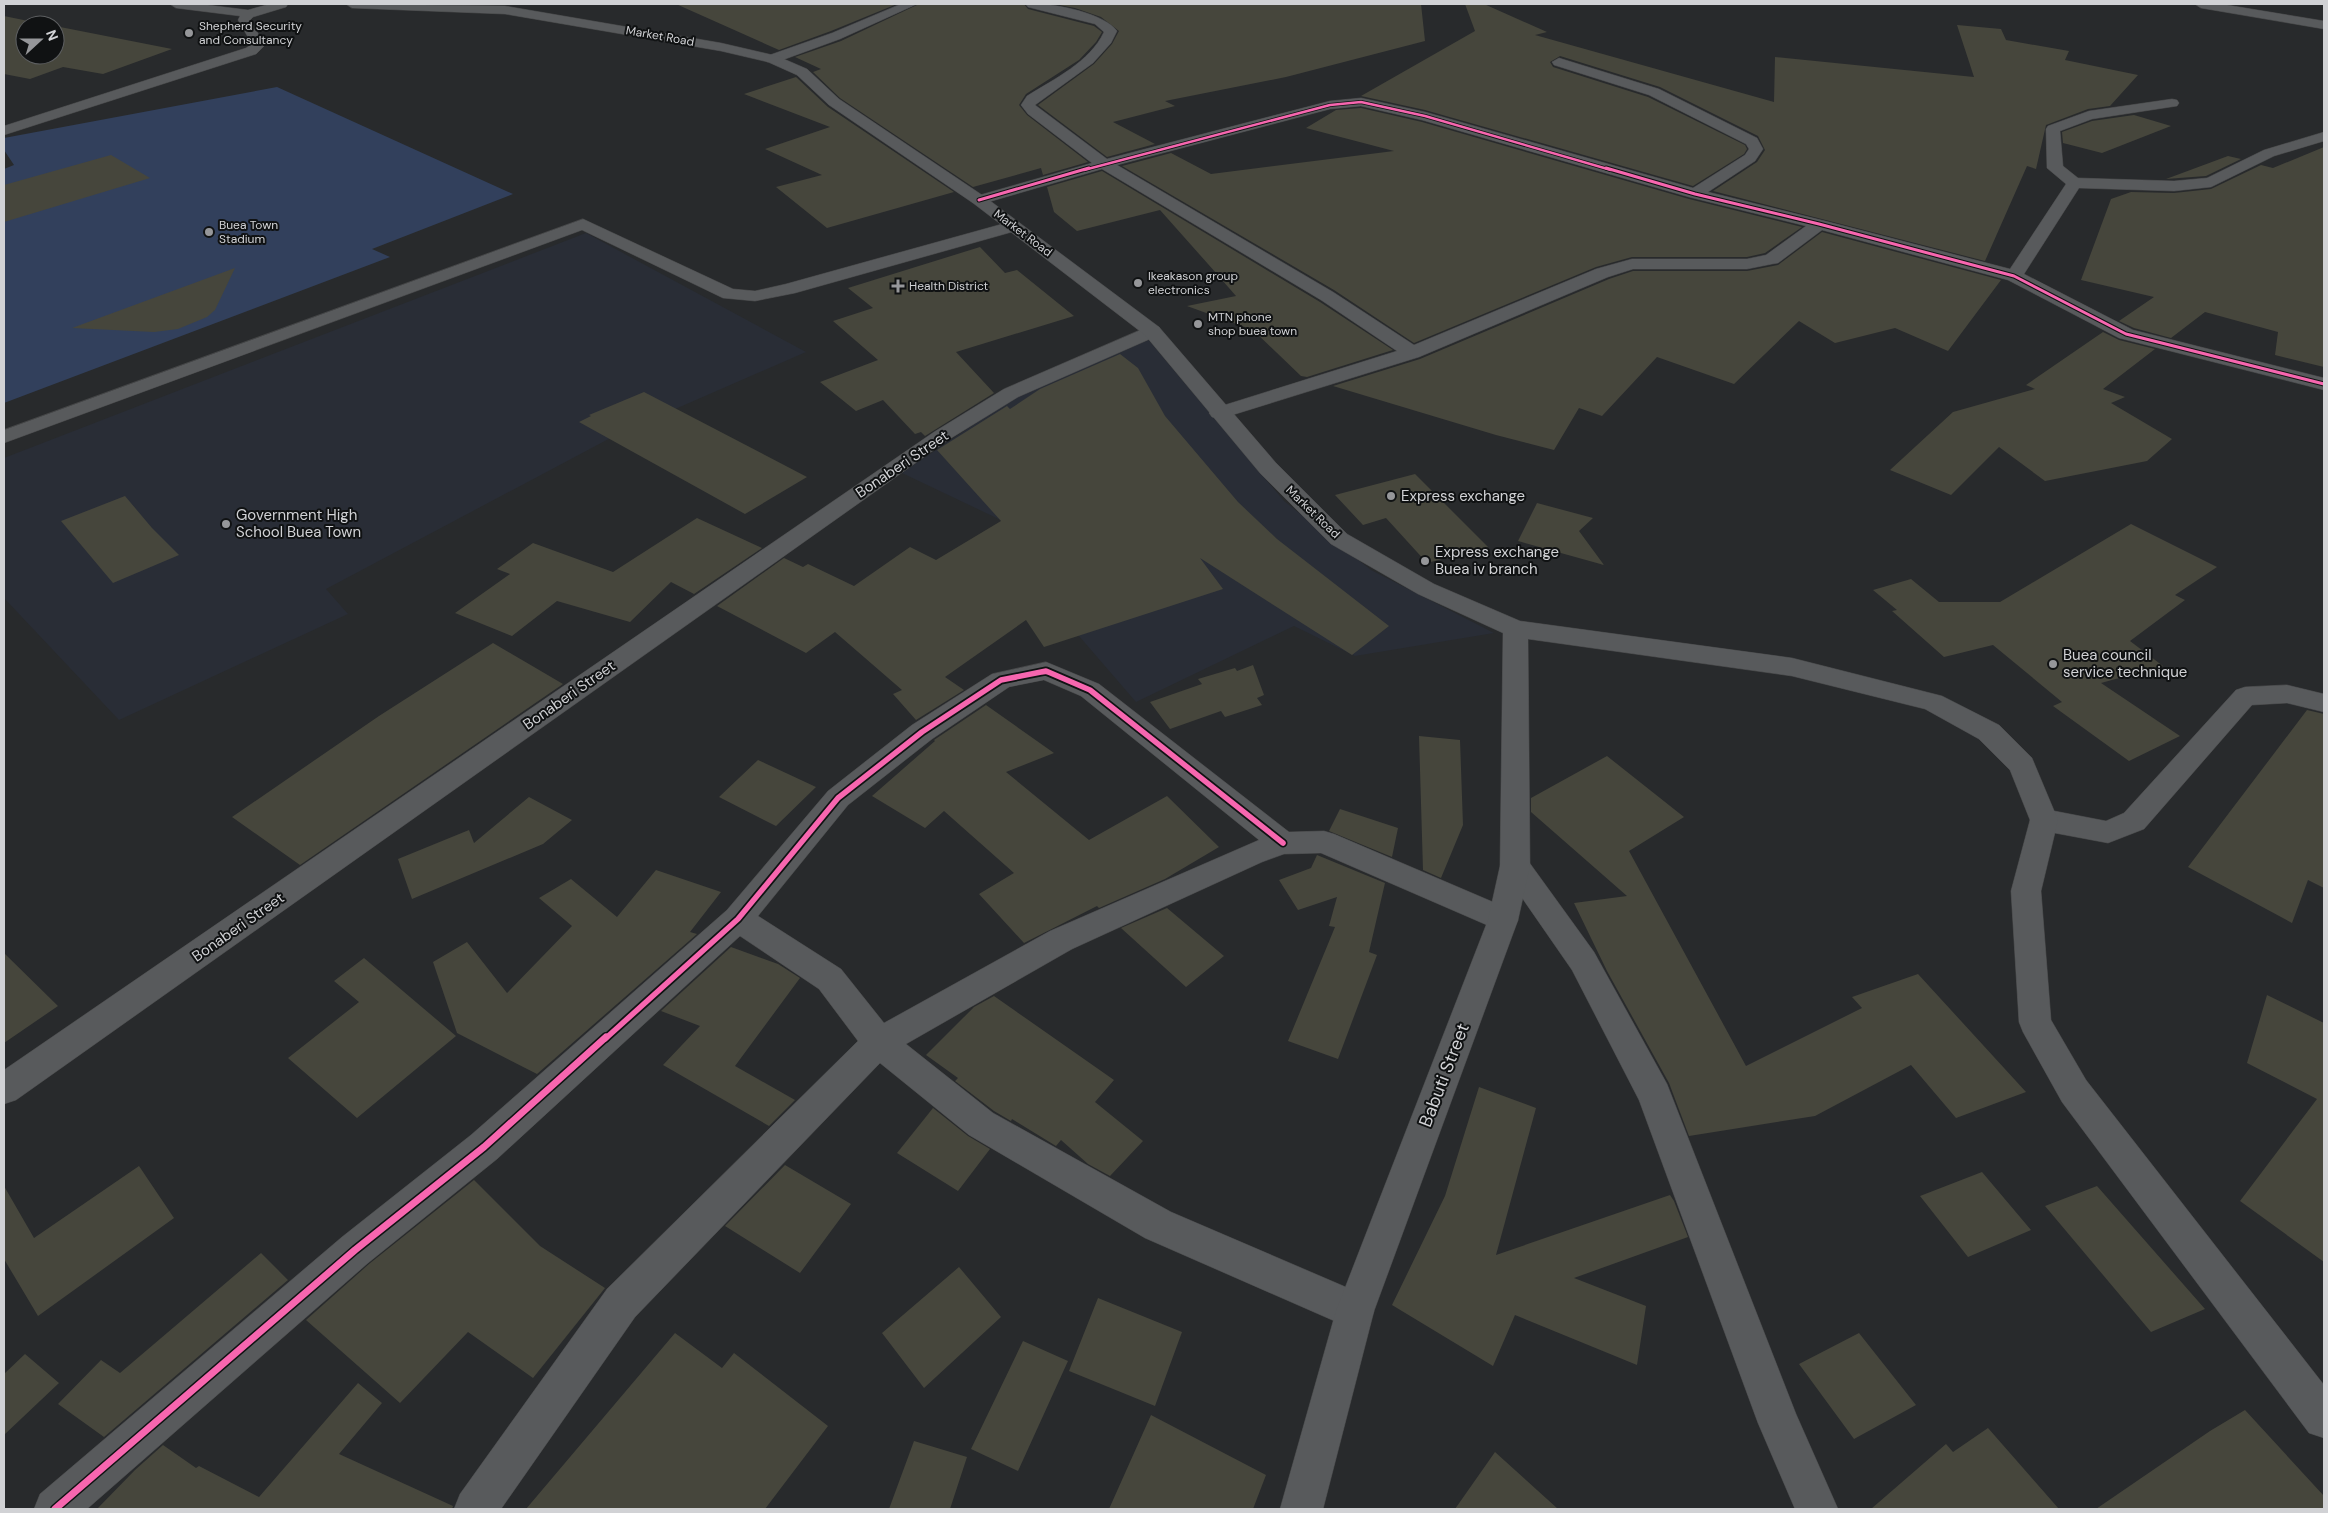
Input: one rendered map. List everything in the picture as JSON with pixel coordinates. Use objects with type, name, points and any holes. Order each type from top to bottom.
[{"type":"street","points":[[176,4],[249,14],[282,4]]},
{"type":"street","name":"Market Road","points":[[352,4],[505,10],[721,47],[772,59],[802,72],[834,102],[979,200],[1152,331],[1219,413],[1268,468],[1339,539],[1426,589],[1515,629],[1614,641],[1792,667],[1933,702],[1989,732],[2022,765],[2044,820]]},
{"type":"street","points":[[772,59],[836,36],[911,4]]},
{"type":"street","points":[[1032,4],[1099,21],[1111,31],[1109,39],[1085,62],[1032,99],[1028,105],[1033,111],[1104,164],[1327,296],[1412,353]]},
{"type":"street","points":[[2201,4],[2324,25]]},
{"type":"street","points":[[4,131],[251,51],[259,45],[244,20],[249,14]]},
{"type":"street","points":[[1559,62],[1654,92],[1752,141],[1756,149],[1750,158],[1695,194]]},
{"type":"street","points":[[979,200],[1104,164],[1330,105],[1361,102],[1425,116],[1695,194],[1819,224],[2014,276],[2053,298],[2126,334],[2324,384]]},
{"type":"street","points":[[2172,103],[2089,115],[2053,130],[2055,168],[2074,183],[2174,186],[2211,182],[2269,153],[2324,136]]},
{"type":"street","points":[[2014,276],[2074,183]]},
{"type":"street","points":[[4,437],[583,224],[729,294],[754,296],[789,289],[1013,226]]},
{"type":"street","points":[[1219,413],[1412,353],[1602,273],[1632,264],[1747,264],[1772,259],[1819,224]]},
{"type":"street","name":"Bonaberi Street","points":[[4,1089],[941,436],[1010,393],[1152,331]]},
{"type":"street","name":"Babuti Street","points":[[1301,1509],[1355,1311],[1503,920],[1515,866],[1515,629]]},
{"type":"street","points":[[55,1509],[355,1250],[484,1146],[738,919],[838,798],[922,732],[1001,680],[1046,671],[1090,690],[1282,843]]},
{"type":"street","points":[[2324,703],[2287,694],[2245,696],[2134,821],[2108,832],[2044,820],[2026,891],[2036,1022],[2074,1091],[2324,1418]]},
{"type":"street","points":[[475,1509],[621,1303],[879,1042],[1061,940],[1252,854],[1282,843],[1324,842],[1503,920]]},
{"type":"street","points":[[1515,866],[1583,961],[1655,1095],[1780,1423],[1817,1509]]},
{"type":"street","points":[[738,919],[830,979],[879,1042],[981,1124],[1158,1225],[1355,1311]]},
{"type":"shaded area","name":"Buea Town Stadium","points":[[277,87],[513,194],[372,249],[390,257],[4,403],[4,169],[14,165],[4,150],[4,138]]},
{"type":"shaded area","name":"Government High School Buea Town","points":[[586,233],[806,352],[618,434],[326,589],[348,614],[119,720],[4,598],[4,458]]},
{"type":"shaded area","points":[[1146,337],[1284,501],[1371,570],[1494,633],[1355,656],[1294,626],[1136,702],[1022,570],[1026,532],[902,473],[1023,391]]},
{"type":"building","points":[[676,4],[897,4],[779,50]]},
{"type":"building","points":[[919,4],[1024,4],[1028,9],[1094,26],[1102,32],[1096,42],[1079,60],[1026,94],[1019,105],[1027,115],[1088,162],[1043,175],[1041,168],[973,187],[840,98],[813,72],[821,69],[795,57],[841,41]]},
{"type":"building","points":[[1054,4],[1421,4],[1425,41],[1286,77],[1165,101],[1175,106],[1113,122],[1155,144],[1107,157],[1038,105],[1094,64],[1112,44],[1119,31],[1101,17],[1075,8]]},
{"type":"building","points":[[1465,4],[1484,4],[1547,32],[1535,35],[1774,102],[1775,57],[1974,77],[1957,25],[2001,29],[2006,40],[2069,51],[2065,60],[2138,75],[2110,106],[2088,109],[2046,125],[2036,169],[2027,166],[1985,261],[1713,191],[1757,162],[1765,150],[1758,136],[1660,87],[1560,56],[1550,62],[1553,67],[1648,97],[1745,145],[1747,149],[1744,154],[1693,186],[1425,110],[1361,96],[1475,31]]},
{"type":"building","points":[[4,16],[15,18],[15,65],[65,65],[65,28],[172,49],[103,74],[63,67],[30,79],[4,74]]},
{"type":"building","points":[[796,77],[828,107],[954,192],[827,228],[776,187],[822,175],[765,149],[830,127],[744,94]]},
{"type":"building","points":[[1361,108],[1422,122],[1689,199],[1802,227],[1765,253],[1747,257],[1632,257],[1596,267],[1414,343],[1334,290],[1122,166],[1171,153],[1211,174],[1394,151],[1306,128],[1336,110]]},
{"type":"building","points":[[2134,115],[2171,126],[2102,153],[2063,143],[2062,132],[2092,121]]},
{"type":"building","points":[[2324,147],[2324,367],[2275,355],[2278,332],[2205,312],[2171,338],[2134,328],[2119,321],[2154,297],[2081,280],[2111,199],[2131,192],[2174,193],[2211,189],[2261,165],[2273,168]]},
{"type":"building","points":[[111,155],[150,178],[4,222],[4,185]]},
{"type":"building","points":[[2228,156],[2241,159],[2206,176],[2166,179]]},
{"type":"building","points":[[1102,171],[1320,302],[1393,350],[1307,377],[1301,376],[1253,330],[1187,306],[1236,296],[1222,280],[1218,272],[1216,273],[1160,210],[1077,231],[1054,212],[1047,187]]},
{"type":"building","points":[[1822,232],[2001,280],[1948,351],[1895,328],[1835,343],[1799,321],[1734,384],[1657,357],[1602,416],[1579,408],[1554,450],[1496,435],[1333,386],[1420,359],[1609,279],[1633,271],[1747,271],[1778,265]]},
{"type":"building","points":[[980,247],[1005,273],[1017,270],[1074,316],[956,352],[994,393],[925,436],[921,432],[915,434],[883,400],[856,411],[820,382],[878,360],[833,321],[873,308],[848,288]]},
{"type":"building","points":[[235,268],[215,310],[207,317],[178,329],[154,332],[72,328]]},
{"type":"building","points":[[2103,332],[2119,340],[2155,349],[2103,389],[2125,397],[2111,403],[2172,439],[2147,461],[2045,481],[1999,447],[1951,495],[1890,470],[1953,412],[2035,389],[2026,385]]},
{"type":"building","points":[[1120,354],[1138,368],[1165,416],[1238,502],[1277,539],[1389,626],[1352,655],[1200,558],[1223,589],[1044,647],[1026,620],[945,677],[964,690],[916,720],[893,694],[902,690],[835,632],[806,653],[717,606],[784,558],[803,567],[808,564],[854,586],[910,547],[936,560],[1001,521],[937,450],[1007,406],[1010,409],[1040,389]]},
{"type":"building","points":[[644,392],[807,477],[745,514],[579,422],[591,416],[589,415]]},
{"type":"building","points":[[1415,474],[1488,547],[1427,563],[1386,518],[1363,525],[1335,495]]},
{"type":"building","points":[[125,496],[152,528],[179,555],[113,583],[61,521]]},
{"type":"building","points":[[1537,503],[1593,518],[1579,531],[1604,565],[1518,541]]},
{"type":"building","points":[[697,518],[762,548],[694,594],[671,582],[630,622],[557,601],[512,636],[455,613],[510,574],[497,569],[533,543],[613,572]]},
{"type":"building","points":[[2131,524],[2217,567],[2175,595],[2185,600],[2130,641],[2163,666],[2101,683],[2180,736],[2129,761],[2053,706],[2062,702],[1993,645],[1944,657],[1892,611],[1897,610],[1873,590],[1911,579],[1939,602],[2000,602]]},
{"type":"building","points":[[493,643],[563,684],[300,865],[232,817],[379,716]]},
{"type":"building","points":[[1253,665],[1264,695],[1257,698],[1262,705],[1225,717],[1221,711],[1170,729],[1150,702],[1202,684],[1198,679],[1235,668],[1237,671]]},
{"type":"building","points":[[986,705],[1054,753],[1006,772],[1089,840],[1167,796],[1219,847],[1165,879],[1099,908],[1097,906],[1024,943],[979,894],[1014,873],[944,811],[925,828],[872,796],[934,740]]},
{"type":"building","points":[[2307,710],[2324,714],[2324,888],[2308,880],[2292,923],[2188,867]]},
{"type":"building","points":[[1419,736],[1460,740],[1463,825],[1441,878],[1423,870]]},
{"type":"building","points":[[1607,756],[1684,817],[1629,851],[1746,1066],[1862,1008],[1852,997],[1918,974],[2026,1092],[1956,1118],[1911,1065],[1815,1116],[1689,1136],[1669,1083],[1607,971],[1574,903],[1627,896],[1531,812],[1531,798]]},
{"type":"building","points":[[758,760],[816,787],[776,826],[719,797]]},
{"type":"building","points":[[529,797],[572,820],[543,844],[412,899],[398,859],[469,830],[474,843]]},
{"type":"building","points":[[1340,809],[1398,828],[1392,857],[1329,831]]},
{"type":"building","points":[[1317,855],[1385,883],[1369,952],[1377,955],[1338,1059],[1288,1041],[1335,927],[1329,926],[1337,897],[1298,910],[1279,880],[1311,868]]},
{"type":"building","points":[[656,870],[721,892],[690,932],[697,934],[537,1074],[457,1033],[433,962],[467,942],[507,993],[572,926],[539,898],[571,879],[617,917]]},
{"type":"building","points":[[1167,908],[1224,956],[1186,987],[1121,928]]},
{"type":"building","points":[[731,947],[778,964],[800,978],[735,1066],[795,1100],[769,1126],[663,1065],[700,1026],[661,1011]]},
{"type":"building","points":[[4,953],[58,1006],[4,1043]]},
{"type":"building","points":[[364,958],[456,1036],[357,1118],[288,1058],[359,1002],[334,981]]},
{"type":"building","points":[[2267,995],[2324,1023],[2324,1262],[2240,1201],[2317,1099],[2247,1063]]},
{"type":"building","points":[[994,996],[1114,1080],[1095,1102],[1143,1141],[1110,1176],[1088,1164],[1061,1140],[1056,1146],[1012,1119],[1011,1121],[994,1111],[955,1081],[958,1078],[926,1055],[974,1007]]},
{"type":"building","points":[[1479,1087],[1536,1108],[1496,1255],[1670,1195],[1674,1201],[1688,1237],[1574,1278],[1646,1306],[1637,1365],[1515,1315],[1493,1366],[1392,1305],[1445,1196]]},
{"type":"building","points":[[933,1108],[968,1136],[990,1149],[958,1191],[897,1153]]},
{"type":"building","points":[[785,1165],[851,1204],[800,1273],[725,1226]]},
{"type":"building","points":[[139,1166],[174,1218],[38,1316],[4,1259],[4,1186],[34,1238]]},
{"type":"building","points":[[1982,1172],[2031,1230],[1968,1257],[1920,1196]]},
{"type":"building","points":[[474,1180],[540,1246],[605,1288],[533,1378],[468,1332],[400,1403],[306,1320],[369,1264]]},
{"type":"building","points":[[2097,1186],[2205,1309],[2151,1332],[2045,1206]]},
{"type":"building","points":[[261,1253],[288,1280],[104,1437],[58,1404],[101,1360],[120,1373]]},
{"type":"building","points":[[959,1267],[1001,1317],[924,1388],[882,1333]]},
{"type":"building","points":[[1098,1298],[1182,1332],[1155,1406],[1069,1371]]},
{"type":"building","points":[[675,1333],[722,1368],[734,1353],[828,1426],[765,1509],[526,1509]]},
{"type":"building","points":[[1859,1333],[1916,1405],[1854,1439],[1799,1364]]},
{"type":"building","points":[[1023,1341],[1068,1361],[1018,1471],[971,1449]]},
{"type":"building","points":[[25,1354],[59,1383],[4,1435],[4,1374]]},
{"type":"building","points":[[358,1383],[382,1403],[339,1454],[453,1506],[452,1509],[97,1509],[135,1470],[163,1445],[196,1468],[199,1466],[259,1497]]},
{"type":"building","points":[[2245,1410],[2324,1496],[2324,1509],[2096,1509],[2210,1431]]},
{"type":"building","points":[[1151,1415],[1266,1475],[1253,1509],[1109,1509]]},
{"type":"building","points":[[1988,1428],[2059,1509],[1871,1509],[1946,1444],[1953,1452]]},
{"type":"building","points":[[914,1441],[967,1457],[950,1509],[889,1509]]},
{"type":"building","points":[[1495,1452],[1558,1509],[1455,1509]]},
{"type":"cycle path","points":[[979,200],[1104,164],[1330,105],[1361,102],[1425,116],[1695,194],[1819,224],[2014,276],[2053,298],[2126,334],[2324,384]]},
{"type":"cycle path","points":[[55,1509],[355,1250],[484,1147],[738,919],[838,798],[922,732],[1001,680],[1046,671],[1090,690],[1283,843]]},
{"type":"place","name":"Shepherd Security and Consultancy","points":[[189,33]]},
{"type":"place","name":"Buea Town Stadium","points":[[209,232]]},
{"type":"place","name":"Ikeakason group electronics","points":[[1138,283]]},
{"type":"place","name":"Health District","points":[[898,286]]},
{"type":"place","name":"MTN phone shop buea town","points":[[1198,324]]},
{"type":"place","name":"Express exchange","points":[[1391,496]]},
{"type":"place","name":"Government High School Buea Town","points":[[226,524]]},
{"type":"place","name":"Express exchange Buea iv branch","points":[[1425,561]]},
{"type":"place","name":"Buea council service technique","points":[[2053,664]]}]
